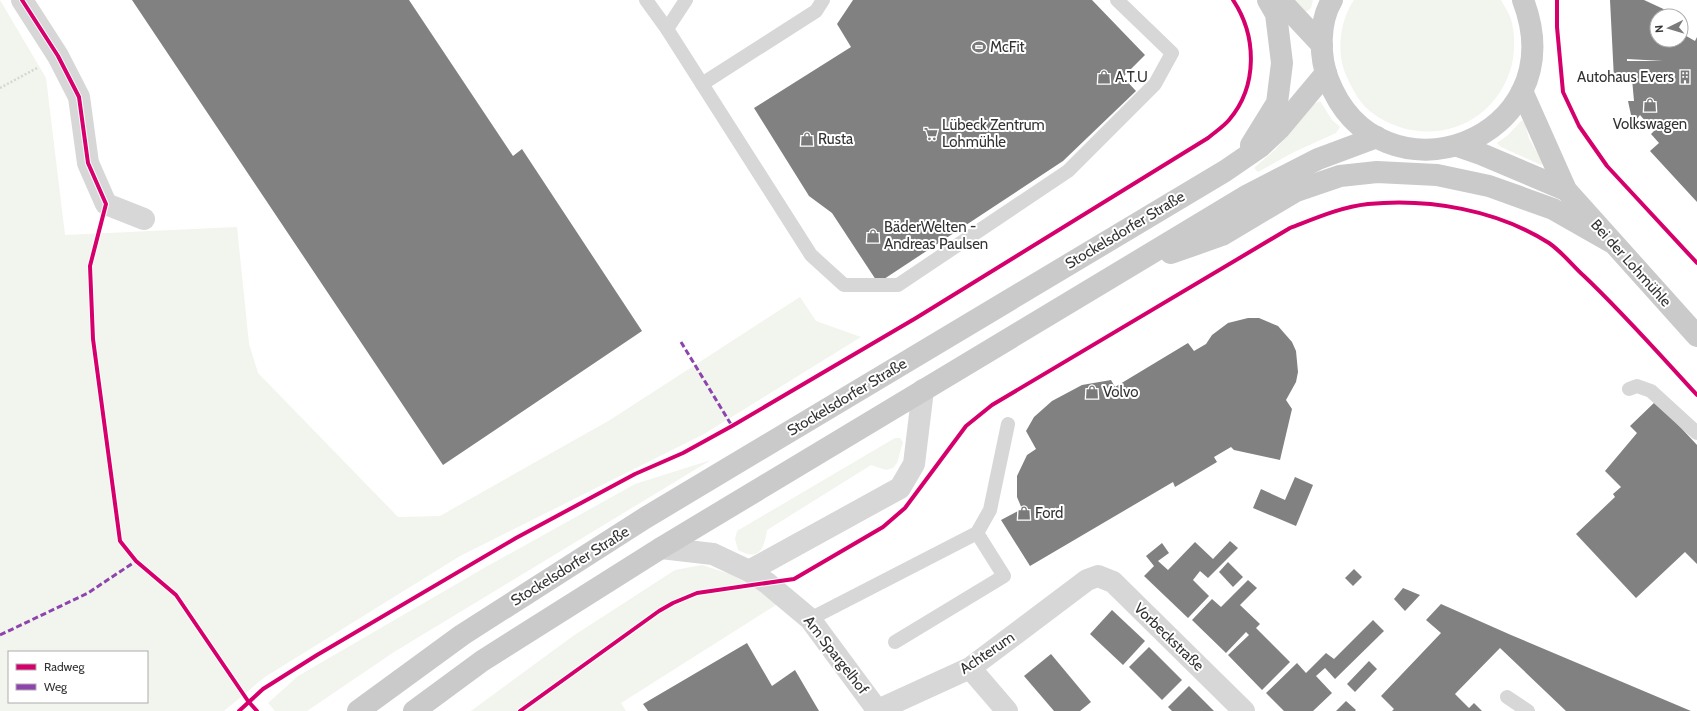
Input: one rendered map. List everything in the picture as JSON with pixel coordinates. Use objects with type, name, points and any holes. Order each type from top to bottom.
[{"type":"main road","points":[[1225,171],[1250,146],[1277,103],[1282,63],[1276,14],[1268,0]]},
{"type":"main road","points":[[1280,0],[1322,45]]},
{"type":"main road","points":[[1332,0],[1324,25],[1322,60],[1331,88],[1341,105],[1356,122],[1377,137],[1392,144],[1410,149],[1431,150],[1458,146],[1487,132],[1502,120],[1514,105],[1522,91],[1532,60],[1532,32],[1523,0]]},
{"type":"main road","name":"Stockelsdorfer Straße","points":[[358,711],[462,635],[645,518],[1225,171],[1260,147],[1280,128],[1326,73]]},
{"type":"main road","name":"Bei der Lohmühle","points":[[1522,91],[1566,190],[1611,242],[1697,336]]},
{"type":"main road","points":[[414,711],[482,661],[661,548],[1248,195],[1318,159],[1377,137]]},
{"type":"main road","name":"Bei der Lohmühle","points":[[1458,146],[1481,154],[1566,190]]},
{"type":"main road","points":[[1124,270],[1222,235],[1296,191],[1340,176],[1377,172],[1437,175],[1490,186],[1553,209],[1611,242]]},
{"type":"street","points":[[22,0],[58,56],[79,97],[88,163],[106,204],[144,219]]},
{"type":"street","points":[[749,571],[900,488],[914,464],[923,390]]},
{"type":"street","name":"Am Spargelhof","points":[[661,548],[712,554],[749,571],[806,615],[878,710]]},
{"type":"street","name":"Vorbeckstraße","points":[[1087,580],[1098,576],[1113,582],[1244,711]]},
{"type":"street","name":"Achterum","points":[[878,710],[970,668],[1087,580]]},
{"type":"street","points":[[970,668],[1007,711]]},
{"type":"lane","points":[[646,0],[667,29],[811,255],[844,285],[898,284],[1068,171],[1155,84],[1172,54],[1117,0]]},
{"type":"lane","points":[[667,29],[686,0]]},
{"type":"lane","points":[[702,84],[816,11],[823,0]]},
{"type":"lane","points":[[1629,389],[1637,386],[1651,391],[1697,434]]},
{"type":"lane","points":[[806,615],[977,533],[990,510],[1008,424]]},
{"type":"lane","points":[[895,642],[1004,576],[977,533]]},
{"type":"lane","points":[[1508,697],[1528,711]]},
{"type":"path","points":[[0,88],[58,56]]},
{"type":"shaded area","points":[[0,0],[46,78],[65,235],[237,227],[249,344],[258,373],[398,517],[440,516],[610,420],[800,297],[816,321],[861,337],[704,434],[460,556],[265,677],[224,711],[0,711]]},
{"type":"shaded area","points":[[1292,0],[1313,0],[1311,8],[1307,11],[1301,12]]},
{"type":"shaded area","points":[[1354,0],[1501,0],[1511,19],[1514,42],[1512,64],[1504,86],[1491,104],[1474,118],[1455,127],[1435,131],[1413,130],[1392,124],[1371,112],[1356,95],[1346,75],[1341,56],[1341,36],[1345,17]]},
{"type":"shaded area","points":[[1320,101],[1332,120],[1340,127],[1336,133],[1294,152],[1258,172],[1254,168],[1276,149],[1310,106]]},
{"type":"shaded area","points":[[1522,120],[1525,123],[1529,139],[1543,162],[1541,165],[1501,147],[1497,143],[1508,135]]},
{"type":"shaded area","points":[[895,438],[900,438],[903,442],[897,463],[893,468],[886,470],[871,465],[767,530],[762,547],[756,554],[745,553],[738,550],[735,539],[737,531]]},
{"type":"shaded area","points":[[711,460],[394,652],[307,711],[275,711],[268,703],[298,676],[484,568],[635,484]]},
{"type":"shaded area","points":[[702,565],[733,575],[779,603],[621,703],[626,711],[471,711],[573,636],[675,570]]},
{"type":"building","points":[[132,0],[409,0],[513,156],[522,149],[642,331],[443,465]]},
{"type":"building","name":"Lübeck Zentrum Lohmühle","points":[[853,0],[1092,0],[1145,55],[1123,77],[1136,91],[1063,161],[878,283],[832,213],[809,196],[754,108],[851,47],[837,24]]},
{"type":"building","points":[[1610,0],[1644,0],[1661,8],[1649,8],[1649,48],[1689,48],[1689,38],[1695,41],[1697,37],[1697,202],[1650,151],[1659,143],[1651,134],[1654,131],[1640,115],[1636,120],[1631,115],[1628,101],[1634,101],[1632,79],[1614,79]],"holes":[[[1627,59],[1663,61],[1627,61]]]},
{"type":"building","points":[[1248,318],[1259,318],[1278,326],[1292,342],[1296,351],[1298,372],[1296,382],[1286,400],[1292,409],[1280,460],[1234,450],[1231,447],[1214,457],[1217,462],[1175,487],[1173,482],[1030,566],[1001,520],[1022,509],[1017,497],[1017,476],[1027,455],[1036,449],[1026,431],[1034,417],[1052,401],[1082,385],[1111,380],[1115,387],[1188,343],[1194,351],[1206,344],[1212,335],[1228,323]]},
{"type":"building","points":[[1656,401],[1697,445],[1697,564],[1685,552],[1636,598],[1576,534],[1615,497],[1613,494],[1621,487],[1605,471],[1637,433],[1630,426]]},
{"type":"building","points":[[1295,477],[1313,485],[1296,526],[1253,508],[1261,489],[1285,500]]},
{"type":"building","points":[[1230,541],[1238,548],[1208,578],[1200,571],[1193,580],[1209,596],[1188,618],[1144,576],[1154,566],[1146,556],[1162,543],[1169,553],[1158,561],[1168,570],[1195,542],[1213,559]]},
{"type":"building","points":[[1228,562],[1243,577],[1233,587],[1219,572]]},
{"type":"building","points":[[1354,569],[1362,577],[1353,586],[1345,578]]},
{"type":"building","points":[[1248,580],[1257,588],[1240,605],[1260,624],[1256,628],[1290,662],[1262,690],[1228,655],[1249,635],[1246,632],[1226,653],[1192,620],[1212,599],[1221,607]]},
{"type":"building","points":[[1403,588],[1420,595],[1405,611],[1394,599]]},
{"type":"building","points":[[1441,604],[1691,711],[1566,711],[1500,648],[1455,694],[1469,708],[1474,703],[1482,711],[1392,711],[1394,709],[1381,696],[1441,633],[1426,620]]},
{"type":"building","points":[[1112,610],[1145,641],[1123,665],[1090,634]]},
{"type":"building","points":[[1373,620],[1384,631],[1335,679],[1325,668],[1316,676],[1332,693],[1313,711],[1284,711],[1266,693],[1297,663],[1306,673],[1326,653],[1334,659]]},
{"type":"building","points":[[747,643],[772,686],[795,670],[819,711],[648,711],[643,704]]},
{"type":"building","points":[[1149,647],[1182,680],[1162,700],[1129,667]]},
{"type":"building","points":[[1051,654],[1091,702],[1080,711],[1054,711],[1024,676]]},
{"type":"building","points":[[1369,661],[1377,669],[1355,692],[1347,684]]},
{"type":"building","points":[[1189,686],[1214,711],[1172,711],[1168,707]]},
{"type":"building","points":[[1346,701],[1356,710],[1336,711]]},
{"type":"marked path","points":[[681,342],[732,426]]},
{"type":"marked path","points":[[0,635],[88,593],[136,561]]},
{"type":"cycle path","points":[[22,0],[58,56],[79,97],[88,163],[106,204],[90,266],[93,339],[120,541],[136,561],[176,595],[248,701],[257,711]]},
{"type":"cycle path","points":[[239,711],[263,689],[317,655],[516,538],[635,474],[683,453],[732,426],[916,318],[1208,138],[1227,123],[1238,107],[1245,92],[1249,77],[1251,61],[1247,29],[1233,0]]},
{"type":"cycle path","points":[[1557,0],[1557,27],[1563,92],[1579,126],[1607,166],[1697,263]]},
{"type":"cycle path","points":[[520,711],[659,611],[673,603],[697,593],[794,579],[883,527],[905,508],[966,426],[992,405],[1290,228],[1329,213],[1358,205],[1415,203],[1462,209],[1507,222],[1549,243],[1599,290],[1697,395]]},
{"type":"place","name":"McFit","points":[[979,47]]},
{"type":"place","name":"A.T.U","points":[[1104,77]]},
{"type":"place","name":"Autohaus Evers","points":[[1685,77]]},
{"type":"place","name":"Volkswagen","points":[[1650,105]]},
{"type":"place","name":"Lübeck Zentrum Lohmühle","points":[[931,134]]},
{"type":"place","name":"Rusta","points":[[807,139]]},
{"type":"place","name":"BäderWelten - Andreas Paulsen","points":[[873,236]]},
{"type":"place","name":"Volvo","points":[[1092,392]]},
{"type":"place","name":"Ford","points":[[1024,513]]}]
